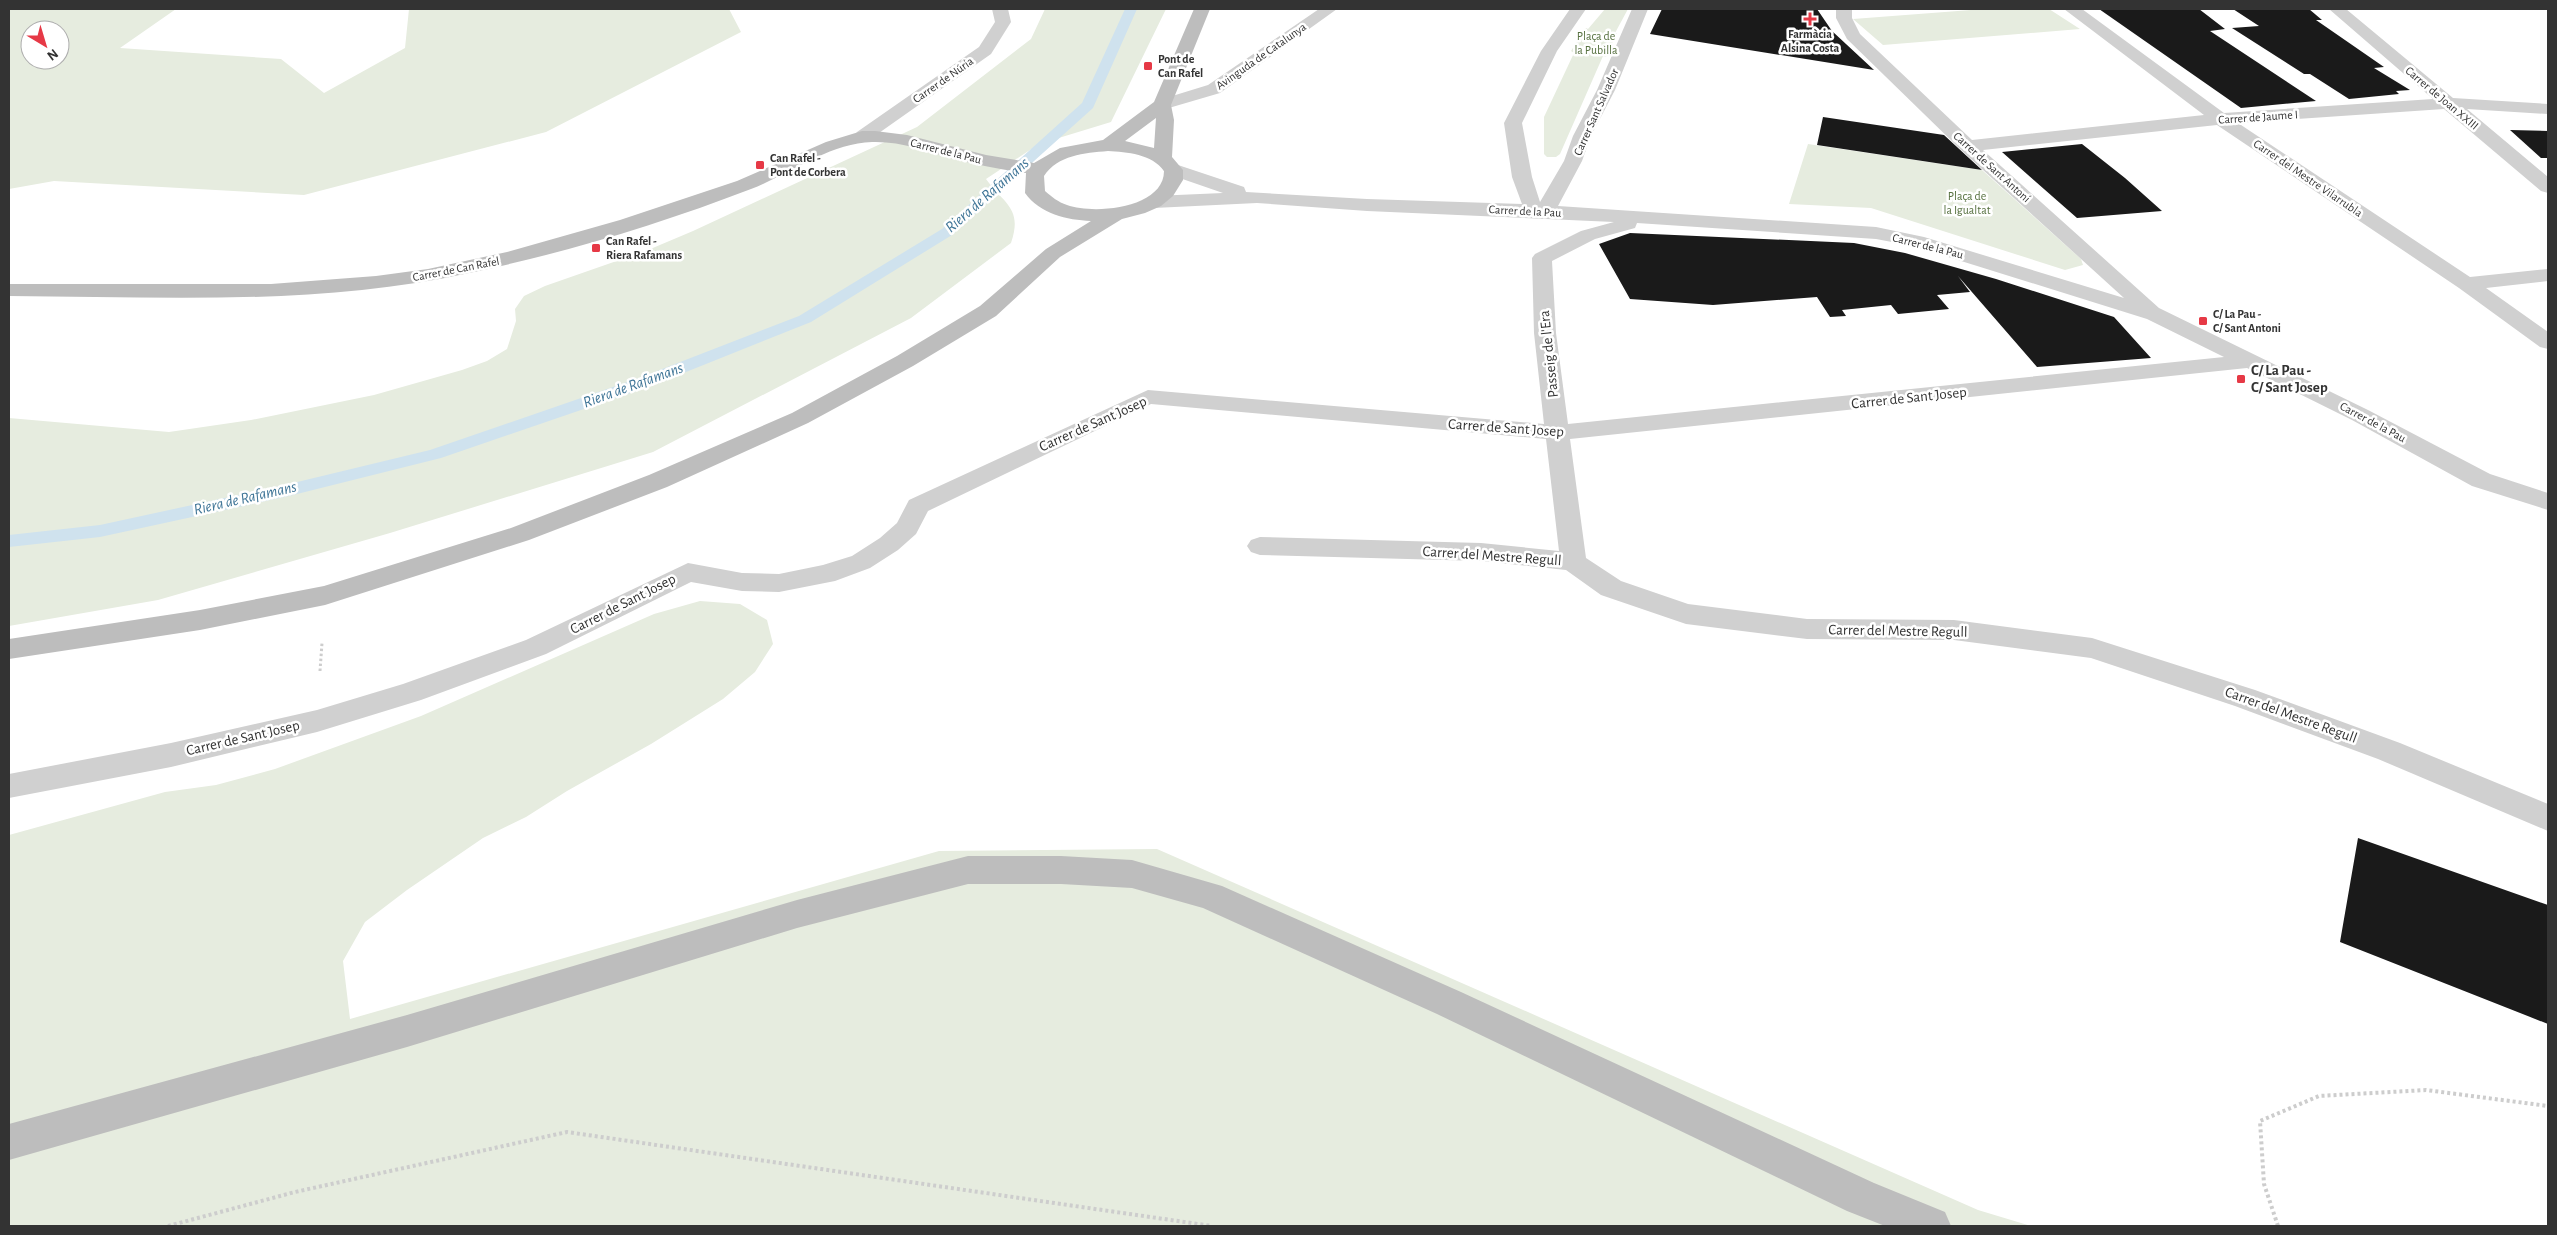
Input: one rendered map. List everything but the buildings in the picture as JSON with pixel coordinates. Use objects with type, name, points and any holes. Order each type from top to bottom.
[{"type":"street","name":"Carrer de Núria","points":[[873,136],[986,50],[1003,22],[1000,9]]},
{"type":"street","points":[[1108,145],[1162,106],[1202,9]]},
{"type":"street","name":"Avinguda de Catalunya","points":[[1162,106],[1214,89],[1329,9]]},
{"type":"street","points":[[1539,211],[1522,176],[1513,123],[1549,51],[1578,9]]},
{"type":"street","name":"Carrer Sant Salvador","points":[[1539,211],[1573,162],[1582,136],[1606,90],[1640,9]]},
{"type":"street","name":"Carrer de Sant Antoni","points":[[1844,9],[1844,18],[1853,36],[1968,146],[2155,314]]},
{"type":"street","name":"Carrer del Mestre Vilarrubla","points":[[2072,9],[2220,119],[2466,284],[2548,342]]},
{"type":"street","name":"Carrer de Joan XXIII","points":[[2337,9],[2548,188]]},
{"type":"street","name":"Carrer de Jaume I","points":[[1968,146],[2220,119],[2448,103],[2548,108]]},
{"type":"street","points":[[1162,106],[1165,120],[1167,164],[1173,181],[1170,187],[1154,202],[1137,210],[1116,214],[1083,214],[1052,207],[1035,193],[1033,182],[1039,168],[1054,157],[1078,149],[1108,145],[1140,148],[1167,164]]},
{"type":"street","name":"Carrer de la Pau","points":[[873,136],[924,145],[987,161],[1039,168]]},
{"type":"street","name":"Carrer de Can Rafel","points":[[9,290],[291,291],[427,275],[509,258],[588,237],[673,211],[753,182],[835,144],[873,136]]},
{"type":"street","name":"Carrer de la Pau","points":[[1167,164],[1257,197]]},
{"type":"street","name":"Carrer de la Pau","points":[[1154,202],[1257,197],[1366,204],[1539,211],[1876,233],[1917,241],[2155,314],[2360,415],[2481,480],[2548,502]]},
{"type":"street","points":[[1052,207],[1056,224],[1053,253]]},
{"type":"street","points":[[9,649],[200,620],[325,594],[520,534],[658,481],[800,418],[897,365],[988,311],[1053,253],[1116,214]]},
{"type":"street","name":"Passeig de l'Era","points":[[1573,562],[1545,333],[1542,258],[1588,235],[1646,219]]},
{"type":"street","points":[[2466,284],[2548,275]]},
{"type":"street","name":"Carrer de Sant Josep","points":[[9,786],[39,778],[171,755],[317,721],[411,692],[536,647],[688,572],[742,582],[779,583],[826,574],[861,562],[889,544],[907,528],[918,506],[1148,397],[1558,433],[2251,361]]},
{"type":"street","name":"Carrer del Mestre Regull","points":[[1260,546],[1481,552],[1573,562],[1611,588],[1686,614],[1807,629],[1954,630],[2092,648],[2245,698],[2389,751],[2548,818]]},
{"type":"street","points":[[9,1142],[398,1034],[797,914],[968,870],[1062,870],[1132,874],[1210,896],[1458,1007],[1861,1197],[1931,1226]]},
{"type":"path","points":[[317,721],[325,594]]},
{"type":"path","points":[[2278,1226],[2264,1184],[2260,1121],[2319,1096],[2426,1090],[2548,1106]]},
{"type":"path","points":[[168,1226],[295,1192],[566,1132],[1212,1226]]},
{"type":"green space","points":[[9,9],[176,9],[120,48],[281,59],[324,93],[405,48],[409,9],[729,9],[741,32],[546,132],[304,195],[54,181],[9,189]]},
{"type":"green space","points":[[1045,9],[1166,9],[1111,122],[1039,144],[986,179],[1010,207],[1013,214],[1015,222],[1011,243],[911,318],[653,452],[390,533],[158,600],[9,626],[9,418],[169,432],[251,420],[374,395],[487,361],[507,349],[516,321],[515,309],[524,296],[545,286],[648,250],[693,231],[917,127],[1031,39]]},
{"type":"green space","name":"Plaça de la Pubilla","points":[[1605,9],[1628,9],[1615,33],[1617,33],[1606,57],[1603,56],[1560,154],[1556,157],[1547,157],[1544,154],[1544,117],[1574,53],[1571,51],[1586,28],[1588,29]]},
{"type":"green space","points":[[1984,9],[2049,9],[2080,29],[1883,45],[1853,19]]},
{"type":"green space","name":"Plaça de la Igualtat","points":[[1808,144],[1982,170],[2081,259],[2083,265],[2065,270],[1871,208],[1789,204]]},
{"type":"green space","points":[[700,601],[740,604],[767,620],[773,644],[755,672],[723,699],[651,744],[567,791],[526,817],[483,838],[407,890],[365,922],[343,961],[350,1019],[939,851],[1157,849],[1978,1210],[2031,1226],[9,1226],[9,835],[165,792],[216,785],[275,769],[421,716],[654,614]]},
{"type":"waterway","name":"Riera de Rafamans","points":[[9,541],[100,531],[289,490],[435,454],[645,382],[805,319],[947,232],[1088,105],[1131,9]]},
{"type":"place","name":"Farmàcia Alsina Costa","points":[[1810,19]]},
{"type":"place","name":"Pont de Can Rafel","points":[[1148,66]]},
{"type":"place","name":"Can Rafel - Pont de Corbera","points":[[760,165]]},
{"type":"place","name":"Can Rafel - Riera Rafamans","points":[[596,248]]},
{"type":"place","name":"C/ La Pau - C/ Sant Antoni","points":[[2203,321]]},
{"type":"place","name":"C/ La Pau - C/ Sant Josep","points":[[2241,379]]}]
